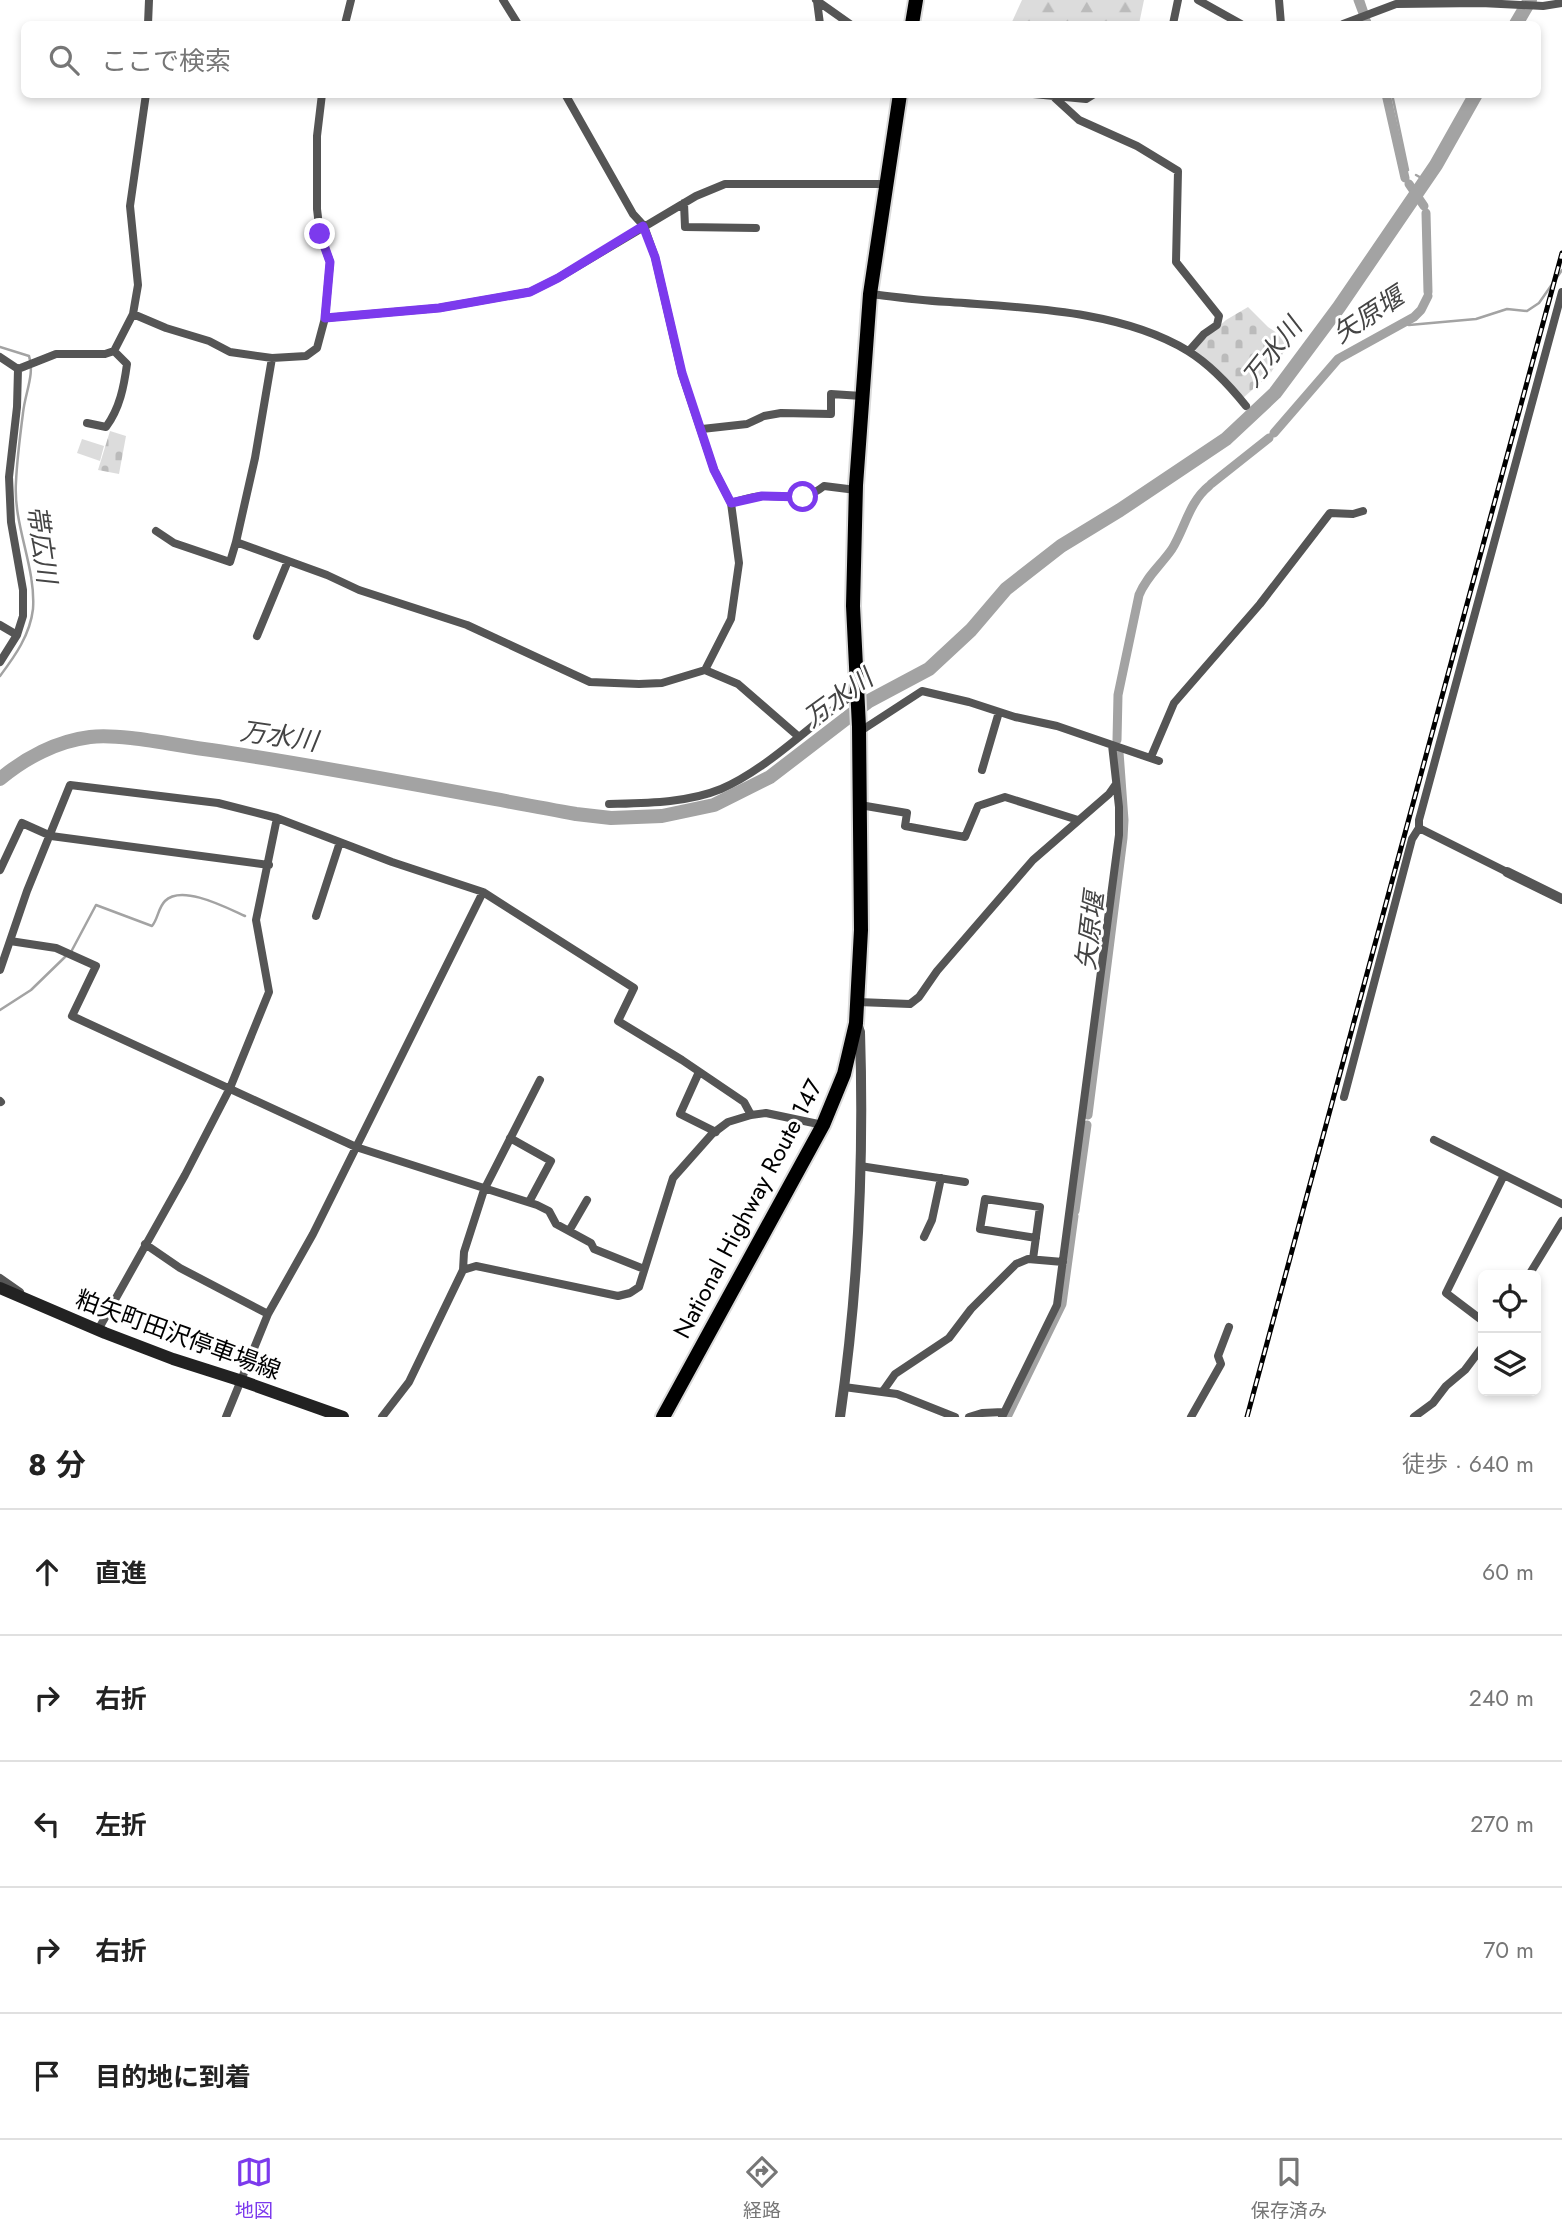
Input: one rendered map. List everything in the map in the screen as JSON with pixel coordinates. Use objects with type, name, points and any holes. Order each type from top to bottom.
[{"type":"highway","points":[[912,21],[916,0]]},
{"type":"highway","name":"National Highway Route 147","points":[[663,1417],[823,1125],[844,1074],[856,1023],[861,930],[859,729],[853,606],[856,489],[870,294],[899,98]]},
{"type":"main road","name":"粕矢町田沢停車場線","points":[[0,1287],[173,1359],[343,1417]]},
{"type":"street","points":[[148,21],[149,0]]},
{"type":"street","points":[[346,21],[351,0]]},
{"type":"street","points":[[503,0],[516,21]]},
{"type":"street","points":[[816,0],[820,21]]},
{"type":"street","points":[[816,0],[846,21]]},
{"type":"street","points":[[1173,21],[1178,0]]},
{"type":"street","points":[[1198,0],[1236,21]]},
{"type":"street","points":[[1279,0],[1281,21]]},
{"type":"street","points":[[1351,21],[1395,4],[1481,3],[1543,6],[1562,3]]},
{"type":"street","points":[[0,356],[22,367],[56,354],[106,354],[114,351],[133,314],[138,285],[130,206],[145,98]]},
{"type":"street","points":[[133,314],[166,328],[209,341],[230,352],[272,358],[306,356],[317,348],[325,318],[330,262],[320,234],[317,209],[317,136],[322,98]]},
{"type":"street","points":[[567,98],[633,214],[643,226],[655,257],[682,373],[714,470],[731,503],[739,563],[731,619],[705,670]]},
{"type":"street","points":[[1055,98],[1088,98]]},
{"type":"street","points":[[1055,98],[1079,120],[1137,146],[1178,171],[1176,262],[1219,316],[1217,325],[1204,334],[1189,351]]},
{"type":"street","points":[[325,318],[439,308],[530,292],[684,203],[726,184],[886,184]]},
{"type":"street","points":[[684,203],[685,226],[756,228]]},
{"type":"street","points":[[1344,1097],[1562,292]]},
{"type":"street","points":[[870,294],[1037,309],[1085,316],[1155,334],[1189,351],[1219,377],[1245,406]]},
{"type":"street","points":[[87,423],[106,427],[113,417],[124,386],[127,364],[114,351]]},
{"type":"street","points":[[156,531],[174,543],[230,562],[255,458],[272,358]]},
{"type":"street","points":[[0,662],[17,635],[23,616],[23,590],[11,522],[9,477],[22,367]]},
{"type":"street","points":[[702,429],[747,424],[764,416],[781,413],[831,414],[831,394],[862,396]]},
{"type":"street","points":[[731,503],[762,496],[803,497],[813,495],[824,486],[856,489]]},
{"type":"street","points":[[859,729],[922,691],[958,699],[1015,718],[1057,726],[1155,759],[1174,704],[1260,604],[1331,513],[1353,514],[1363,511]]},
{"type":"street","points":[[236,542],[327,575],[359,590],[467,625],[590,682],[662,683],[705,670],[737,684],[799,737]]},
{"type":"street","points":[[257,636],[288,561]]},
{"type":"street","points":[[0,625],[17,635]]},
{"type":"street","points":[[609,804],[684,798],[721,789],[766,762],[857,695]]},
{"type":"street","points":[[982,770],[999,712]]},
{"type":"street","points":[[969,1417],[982,1413],[1002,1414],[1057,1305],[1119,835],[1119,807],[1112,745]]},
{"type":"street","points":[[858,1002],[911,1004],[1033,860],[1109,794],[1116,784]]},
{"type":"street","points":[[0,970],[70,785],[219,803],[277,818],[392,862],[483,892],[635,988],[618,1021],[744,1102],[751,1115]]},
{"type":"street","points":[[860,806],[907,813],[905,826],[965,837],[978,806],[1005,797],[1078,820]]},
{"type":"street","points":[[98,1330],[185,1175],[230,1088],[269,992],[256,920],[277,818]]},
{"type":"street","points":[[0,870],[22,823],[51,836],[269,864]]},
{"type":"street","points":[[1419,828],[1562,899]]},
{"type":"street","points":[[316,916],[340,842]]},
{"type":"street","points":[[226,1417],[268,1314],[313,1234],[483,892]]},
{"type":"street","points":[[10,941],[68,953],[96,966],[72,1016],[356,1147],[465,1181],[484,1190],[529,1202],[549,1211],[556,1224],[590,1243],[594,1249],[644,1269]]},
{"type":"street","points":[[840,1417],[860,1166],[860,1032],[856,1023]]},
{"type":"street","points":[[699,1072],[680,1114],[716,1132]]},
{"type":"street","points":[[844,1074],[856,1082],[860,1093]]},
{"type":"street","points":[[382,1417],[409,1382],[463,1270],[464,1252],[484,1190],[540,1080]]},
{"type":"street","points":[[463,1270],[476,1266],[618,1296],[630,1293],[639,1287],[673,1178],[716,1132],[728,1122],[766,1113],[823,1125]]},
{"type":"street","points":[[510,1138],[551,1161],[529,1202]]},
{"type":"street","points":[[1434,1140],[1562,1204]]},
{"type":"street","points":[[860,1166],[965,1182]]},
{"type":"street","points":[[1478,1317],[1446,1293],[1504,1175]]},
{"type":"street","points":[[924,1237],[932,1220],[941,1178]]},
{"type":"street","points":[[1033,1259],[1036,1238],[1040,1207],[985,1199],[980,1229],[1036,1238]]},
{"type":"street","points":[[569,1231],[587,1200]]},
{"type":"street","points":[[1532,1270],[1562,1221]]},
{"type":"street","points":[[145,1244],[191,1275],[268,1314]]},
{"type":"street","points":[[883,1391],[895,1374],[949,1338],[971,1309],[1016,1264],[1028,1259],[1063,1262]]},
{"type":"street","points":[[0,1278],[30,1301]]},
{"type":"street","points":[[1191,1417],[1221,1364],[1218,1356],[1229,1327]]},
{"type":"street","points":[[1414,1417],[1433,1403],[1478,1353]]},
{"type":"street","points":[[844,1388],[897,1394],[955,1417]]},
{"type":"green space","points":[[1022,0],[1144,0],[1140,21],[1012,21]]},
{"type":"green space","points":[[1248,307],[1268,327],[1290,342],[1270,374],[1243,398],[1194,349],[1226,320]]},
{"type":"green space","points":[[110,431],[126,436],[119,474],[98,470]]},
{"type":"green space","points":[[82,439],[104,446],[100,461],[77,453]]},
{"type":"waterway","name":"矢原堰","points":[[1358,0],[1366,21]]},
{"type":"waterway","points":[[1363,0],[1367,12]]},
{"type":"waterway","name":"万水川","points":[[1518,21],[1530,0]]},
{"type":"waterway","name":"矢原堰","points":[[1387,98],[1405,178]]},
{"type":"waterway","points":[[1393,98],[1408,170]]},
{"type":"waterway","name":"万水川","points":[[0,779],[20,764],[54,747],[78,739],[103,736],[150,740],[257,757],[611,818],[662,816],[714,805],[770,777],[869,701],[929,669],[971,630],[1006,589],[1061,546],[1226,439],[1275,393],[1339,307],[1436,165],[1474,98]]},
{"type":"waterway","points":[[1416,175],[1425,180]]},
{"type":"waterway","name":"矢原堰","points":[[1409,184],[1424,206]]},
{"type":"waterway","name":"矢原堰","points":[[1426,213],[1428,292]]},
{"type":"waterway","points":[[1403,323],[1409,325],[1476,319],[1507,309],[1527,311],[1539,303],[1562,270]]},
{"type":"waterway","name":"矢原堰","points":[[1274,433],[1338,359],[1414,317],[1428,296]]},
{"type":"waterway","name":"帯広川","points":[[0,347],[29,356],[31,363],[16,473],[16,498],[33,593],[29,628],[0,676]]},
{"type":"waterway","name":"矢原堰","points":[[1211,484],[1269,438]]},
{"type":"waterway","name":"矢原堰","points":[[1117,740],[1118,695],[1139,595],[1177,541],[1192,507],[1209,486]]},
{"type":"waterway","name":"矢原堰","points":[[1088,1115],[1123,838],[1119,752]]},
{"type":"waterway","points":[[71,952],[96,905],[152,926],[165,901],[182,895],[205,899],[245,916]]},
{"type":"waterway","points":[[0,1010],[31,990],[66,956]]},
{"type":"waterway","name":"矢原堰","points":[[1075,1211],[1087,1125]]},
{"type":"waterway","name":"矢原堰","points":[[1007,1417],[1062,1304],[1074,1216]]},
{"type":"railway","points":[[1247,1417],[1562,253]]},
{"type":"route","points":[[320,234],[330,262],[325,318],[471,304],[530,292],[643,226],[655,257],[682,373],[714,470],[731,503],[762,496],[803,497]]}]
